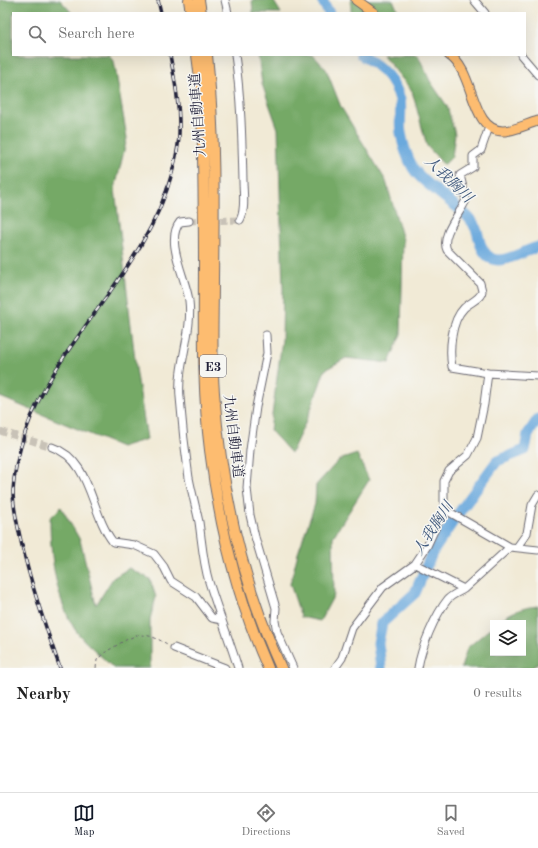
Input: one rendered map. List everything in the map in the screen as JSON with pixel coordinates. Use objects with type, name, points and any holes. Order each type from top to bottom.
[{"type":"highway","points":[[189,0],[192,12]]},
{"type":"highway","points":[[199,0],[201,12]]},
{"type":"highway","name":"九州自動車道","points":[[197,56],[202,94],[205,393],[210,450],[221,516],[232,564],[245,608],[268,668]]},
{"type":"highway","name":"九州自動車道","points":[[207,56],[211,93],[214,169],[212,334],[214,392],[220,449],[231,514],[243,562],[256,606],[281,668]]},
{"type":"main road","points":[[356,0],[373,12]]},
{"type":"main road","points":[[450,56],[458,62],[465,74],[476,106],[484,122],[489,127],[502,131],[538,121]]},
{"type":"street","points":[[225,0],[228,12]]},
{"type":"street","points":[[474,0],[484,12]]},
{"type":"street","points":[[235,56],[242,140],[243,204],[240,220]]},
{"type":"street","points":[[522,56],[538,75]]},
{"type":"street","points":[[489,127],[481,150],[473,156],[473,167],[460,175],[466,200],[446,236],[445,244],[447,250],[480,283],[482,291],[479,297],[463,309],[456,321],[450,356],[452,367],[488,372],[538,376]]},
{"type":"street","points":[[188,221],[180,222],[175,233],[176,254],[189,302],[186,341],[180,373],[179,395],[189,478],[199,523],[201,552],[209,582],[238,668]]},
{"type":"street","points":[[266,335],[267,353],[256,407],[250,450],[247,488],[250,515],[255,537],[276,608],[275,621],[277,632],[293,668]]},
{"type":"street","points":[[334,668],[342,658],[352,628],[383,587],[415,564],[428,546],[444,509],[444,480],[449,471],[468,455],[477,438],[484,404],[488,372]]},
{"type":"street","points":[[52,447],[66,454],[81,470],[102,526],[113,542],[134,545],[154,554],[171,581],[196,597],[212,618],[222,620]]},
{"type":"street","points":[[418,668],[420,653],[428,634],[448,599],[464,589],[527,533],[532,505],[538,495]]},
{"type":"street","points":[[444,509],[513,547],[538,550]]},
{"type":"street","points":[[415,564],[464,589]]},
{"type":"street","points":[[174,648],[225,668]]},
{"type":"path","points":[[96,668],[97,660],[103,653],[128,638],[143,635],[157,638],[174,648]]},
{"type":"green space","points":[[0,0],[60,0],[71,12],[12,12],[12,56],[110,56],[114,61],[127,138],[115,189],[136,368],[147,439],[121,447],[0,397]]},
{"type":"green space","points":[[252,0],[273,0],[280,12],[253,12]]},
{"type":"green space","points":[[351,0],[393,0],[399,12],[351,12]]},
{"type":"green space","points":[[258,56],[314,56],[326,69],[341,107],[386,181],[403,240],[401,334],[389,363],[346,358],[325,370],[308,417],[291,453],[270,430],[282,340],[283,289],[278,129],[262,84]]},
{"type":"green space","points":[[384,56],[418,56],[430,81],[447,106],[455,134],[452,157],[444,165],[427,146],[412,91]]},
{"type":"green space","points":[[357,454],[369,480],[333,537],[334,595],[320,621],[301,617],[290,584],[298,553],[315,504],[316,485],[339,460]]},
{"type":"green space","points":[[61,507],[80,540],[96,605],[113,578],[129,568],[150,579],[156,597],[150,619],[150,668],[113,668],[77,633],[74,628],[62,602],[58,589],[51,546],[50,518]]},
{"type":"green space","points":[[538,606],[538,663],[532,668],[461,668],[467,648],[490,629],[490,656],[526,656],[526,620],[501,620],[516,611]]},
{"type":"waterway","name":"人我胸川","points":[[322,0],[328,12]]},
{"type":"waterway","name":"人我胸川","points":[[363,56],[374,63],[385,73],[398,92],[401,104],[400,129],[404,146],[413,168],[431,187],[463,212],[471,221],[485,253],[491,258],[497,260],[513,257],[538,247]]},
{"type":"waterway","name":"人我胸川","points":[[381,668],[378,643],[382,623],[415,593],[432,553],[458,514],[497,461],[525,450],[528,434],[538,419]]},
{"type":"tunnel","points":[[189,221],[240,220]]},
{"type":"tunnel","points":[[0,431],[52,447]]},
{"type":"railway","points":[[158,0],[161,12]]},
{"type":"railway","points":[[60,668],[43,620],[20,537],[13,497],[16,469],[25,433],[40,398],[58,366],[143,242],[160,209],[172,173],[179,139],[178,104],[170,56]]}]
